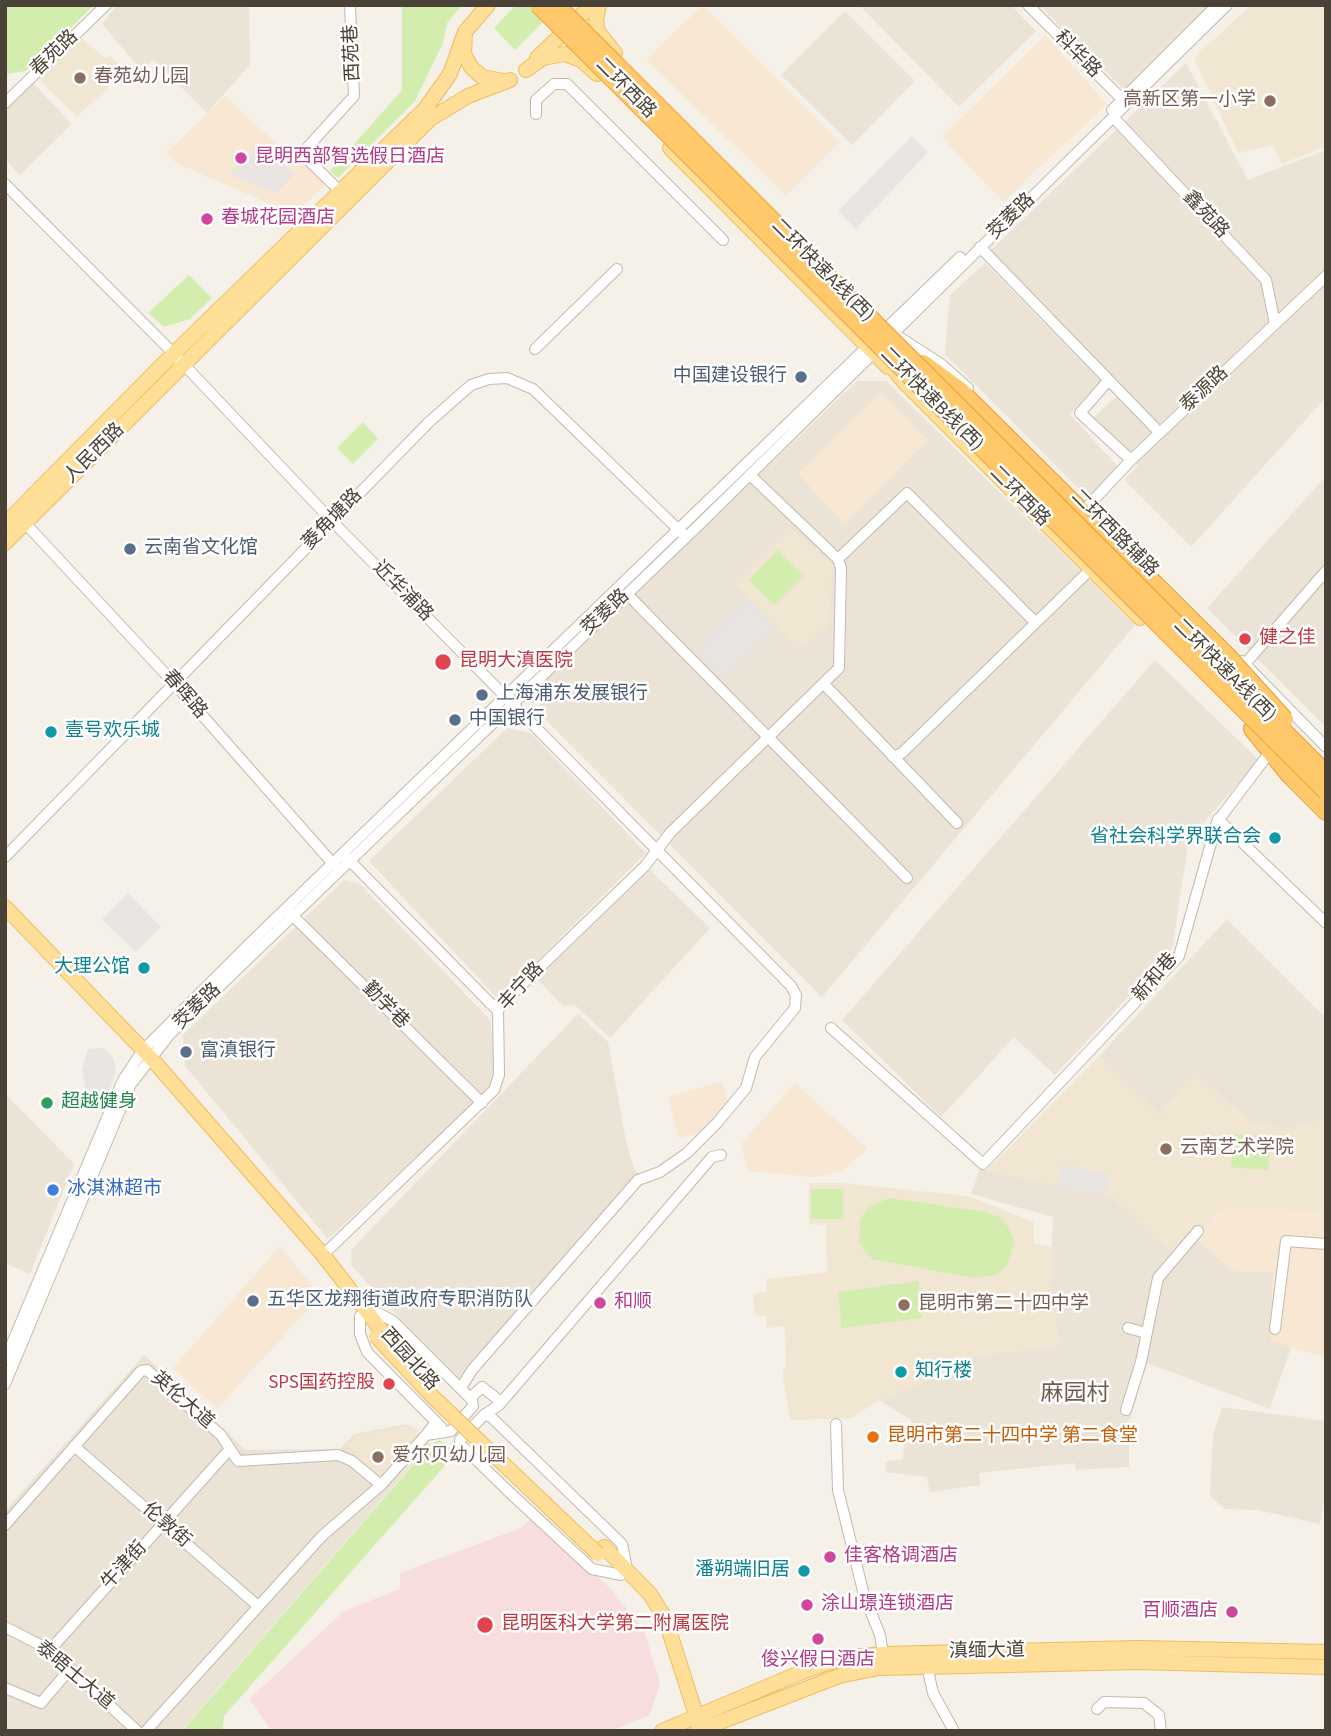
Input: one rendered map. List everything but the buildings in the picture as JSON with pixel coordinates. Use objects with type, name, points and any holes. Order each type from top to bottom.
[{"type":"highway","name":"二环快速B线(西)","points":[[540,5],[1326,793]]},
{"type":"highway","name":"二环快速A线(西)","points":[[555,5],[1326,771]]},
{"type":"highway","points":[[923,363],[957,387],[1248,677],[1326,771]]},
{"type":"highway","points":[[1252,729],[1296,782],[1326,812]]},
{"type":"main road","points":[[486,5],[465,32],[464,54],[476,73],[495,82],[510,80],[547,56],[573,56],[586,63],[880,340]]},
{"type":"main road","name":"二环西路","points":[[540,5],[859,318]]},
{"type":"main road","name":"二环西路","points":[[555,5],[880,340],[904,382],[1326,802]]},
{"type":"main road","points":[[526,70],[592,5]]},
{"type":"main road","points":[[599,5],[596,24],[600,36],[880,340]]},
{"type":"main road","name":"人民西路","points":[[5,524],[173,353],[341,192],[437,94],[455,62],[465,32]]},
{"type":"main road","name":"人民西路","points":[[5,543],[430,119],[468,96],[510,80]]},
{"type":"main road","points":[[630,107],[626,97],[631,88],[641,85],[650,88]]},
{"type":"main road","name":"二环西路","points":[[880,340],[923,363],[1326,764]]},
{"type":"main road","name":"西园北路","points":[[5,907],[323,1255],[379,1334],[601,1550],[650,1594],[665,1618],[695,1726]]},
{"type":"main road","name":"西园北路","points":[[5,920],[144,1058],[364,1314]]},
{"type":"main road","name":"滇缅大道","points":[[695,1726],[802,1672],[842,1658],[883,1654],[1138,1648],[1326,1652]]},
{"type":"main road","name":"滇缅大道","points":[[662,1731],[695,1726],[839,1676],[879,1668],[1138,1662],[1326,1667]]},
{"type":"street","name":"春苑路","points":[[5,103],[106,5]]},
{"type":"street","name":"西苑巷","points":[[341,192],[306,158],[304,150],[354,96],[351,5]]},
{"type":"street","name":"科华路","points":[[1028,5],[1124,102]]},
{"type":"street","name":"茭菱路","points":[[510,699],[627,594],[682,534],[750,475],[880,340],[1114,118],[1124,102],[1217,5]]},
{"type":"street","name":"茭菱路","points":[[5,1360],[123,1080],[346,857],[1227,5]]},
{"type":"street","points":[[536,114],[532,96],[554,85],[567,84],[723,240]]},
{"type":"street","name":"鑫苑路","points":[[1114,118],[1266,280],[1275,324]]},
{"type":"street","name":"近华浦路","points":[[5,184],[173,353],[332,522],[791,986],[797,1000],[789,1017],[755,1057],[746,1088],[717,1123],[687,1153],[660,1172],[638,1180],[472,1370],[461,1388]]},
{"type":"street","points":[[980,247],[1160,433]]},
{"type":"street","points":[[535,349],[617,269]]},
{"type":"street","name":"泰源路","points":[[1087,507],[1131,460],[1326,276]]},
{"type":"street","name":"二环西路辅路","points":[[880,340],[959,380],[1326,747]]},
{"type":"street","name":"菱角塘路","points":[[5,858],[173,682],[463,390],[489,379],[507,378],[533,389],[682,534]]},
{"type":"street","points":[[1108,381],[1080,414],[1131,460]]},
{"type":"street","points":[[750,475],[838,559],[907,493],[1035,622]]},
{"type":"street","name":"春晖路","points":[[25,523],[173,682],[336,867]]},
{"type":"street","name":"丰宁路","points":[[323,1255],[494,1090],[499,1075],[498,1011],[645,866],[657,849],[768,736],[825,685],[839,668],[841,568],[838,559]]},
{"type":"street","points":[[893,757],[902,753],[1091,569]]},
{"type":"street","points":[[1245,664],[1326,571]]},
{"type":"street","points":[[627,594],[907,878]]},
{"type":"street","points":[[825,685],[957,823]]},
{"type":"street","points":[[1252,729],[1286,782],[1326,821]]},
{"type":"street","name":"新和巷","points":[[831,1028],[983,1164],[1179,956],[1219,819],[1267,756]]},
{"type":"street","points":[[1219,819],[1326,923]]},
{"type":"street","points":[[346,857],[498,1011]]},
{"type":"street","name":"勤学巷","points":[[290,913],[482,1103]]},
{"type":"street","name":"茭菱路","points":[[5,1384],[144,1058]]},
{"type":"street","points":[[484,1415],[490,1416],[622,1544],[624,1572],[592,1569],[461,1445],[460,1440],[484,1415],[501,1402],[712,1157],[721,1155]]},
{"type":"street","points":[[1126,1410],[1158,1278],[1198,1231]]},
{"type":"street","points":[[1275,1329],[1286,1241],[1326,1244]]},
{"type":"street","points":[[426,1435],[441,1435],[452,1431],[473,1406],[470,1398],[393,1321],[380,1314],[364,1314],[360,1334],[367,1352],[446,1431]]},
{"type":"street","points":[[1128,1328],[1146,1333]]},
{"type":"street","name":"英伦大道","points":[[74,1446],[141,1371],[147,1370],[221,1435],[229,1450]]},
{"type":"street","points":[[470,1398],[482,1387],[501,1402]]},
{"type":"street","points":[[146,1731],[322,1536],[381,1485],[436,1422]]},
{"type":"street","points":[[836,1424],[838,1490],[864,1595],[880,1635],[883,1654]]},
{"type":"street","points":[[5,1525],[74,1446]]},
{"type":"street","name":"伦敦街","points":[[74,1446],[258,1606]]},
{"type":"street","points":[[229,1450],[237,1461],[344,1456],[381,1485]]},
{"type":"street","name":"牛津街","points":[[50,1650],[229,1450]]},
{"type":"street","name":"泰晤士大道","points":[[5,1628],[50,1650],[137,1731]]},
{"type":"street","points":[[928,1666],[933,1693],[954,1731]]},
{"type":"street","points":[[5,1688],[41,1703],[70,1670]]},
{"type":"street","points":[[1097,1709],[1104,1702],[1144,1703],[1159,1715],[1161,1731]]},
{"type":"shaded area","points":[[117,5],[249,5],[250,65],[207,113],[154,60],[141,70],[102,24]]},
{"type":"shaded area","points":[[703,5],[840,143],[786,196],[646,59]]},
{"type":"shaded area","points":[[859,5],[1011,5],[1036,31],[959,107]]},
{"type":"shaded area","points":[[1039,5],[1209,5],[1127,93]]},
{"type":"shaded area","name":"高新区第一小学","points":[[1251,5],[1326,5],[1326,146],[1282,164],[1272,145],[1238,153],[1194,58]]},
{"type":"shaded area","points":[[845,11],[915,81],[852,145],[781,75]]},
{"type":"shaded area","points":[[1045,35],[1107,104],[1003,202],[942,137]]},
{"type":"shaded area","name":"春苑幼儿园","points":[[80,37],[105,58],[111,56],[126,70],[77,117],[41,82],[42,74]]},
{"type":"shaded area","points":[[1186,63],[1248,180],[1326,150],[1326,397],[1191,547],[1124,480],[1138,466],[1093,418],[1123,390],[991,250]]},
{"type":"shaded area","points":[[33,83],[72,124],[20,175],[5,159],[5,111]]},
{"type":"shaded area","name":"昆明西部智选假日酒店","points":[[225,96],[285,152],[307,154],[332,179],[294,214],[176,163],[166,153]]},
{"type":"shaded area","points":[[912,136],[928,152],[856,229],[838,211]]},
{"type":"shaded area","points":[[260,143],[294,174],[276,193],[229,174]]},
{"type":"shaded area","points":[[985,263],[1101,381],[1070,414],[1119,468],[1089,499],[945,354],[950,295]]},
{"type":"shaded area","points":[[857,381],[886,381],[1135,625],[822,997],[539,713],[542,681]]},
{"type":"shaded area","points":[[881,392],[928,440],[845,524],[798,474]]},
{"type":"shaded area","points":[[1326,476],[1326,727],[1207,608]]},
{"type":"shaded area","points":[[789,526],[833,566],[828,627],[799,650],[733,583]]},
{"type":"shaded area","points":[[747,598],[774,626],[723,677],[695,649]]},
{"type":"shaded area","points":[[1155,660],[1259,760],[1189,839],[1172,950],[1055,1075],[1014,1037],[941,1117],[842,1020]]},
{"type":"shaded area","points":[[507,728],[531,733],[646,853],[498,999],[369,861]]},
{"type":"shaded area","points":[[650,870],[710,928],[610,1038],[575,1005],[563,1006],[537,979]]},
{"type":"shaded area","points":[[344,880],[359,883],[490,1020],[498,1081],[328,1239],[185,1066],[183,1035]]},
{"type":"shaded area","points":[[128,893],[161,927],[136,952],[102,919]]},
{"type":"shaded area","points":[[1227,919],[1326,1018],[1326,1115],[1313,1122],[1290,1128],[1251,1124],[1196,1072],[1160,1114],[1099,1056]]},
{"type":"shaded area","points":[[578,1014],[608,1042],[626,1141],[634,1169],[640,1176],[459,1383],[352,1266],[351,1250]]},
{"type":"shaded area","points":[[103,1048],[113,1057],[116,1071],[108,1096],[92,1100],[87,1095],[82,1070],[88,1049]]},
{"type":"shaded area","name":"云南艺术学院","points":[[1099,1056],[1160,1113],[1196,1072],[1251,1124],[1290,1128],[1313,1122],[1326,1115],[1326,1211],[1228,1208],[1216,1213],[1199,1241],[1189,1237],[1172,1252],[1112,1198],[986,1171]]},
{"type":"shaded area","points":[[722,1081],[728,1102],[705,1131],[679,1139],[668,1097]]},
{"type":"shaded area","points":[[795,1083],[868,1149],[842,1171],[814,1177],[748,1171],[741,1144]]},
{"type":"shaded area","points":[[5,1094],[74,1164],[30,1274],[5,1263]]},
{"type":"shaded area","points":[[1063,1166],[1110,1175],[1106,1195],[1056,1186]]},
{"type":"shaded area","points":[[980,1169],[1112,1198],[1172,1252],[1189,1237],[1208,1246],[1232,1271],[1273,1272],[1271,1340],[1291,1347],[1270,1409],[1147,1363],[1129,1422],[1129,1467],[1076,1470],[1075,1463],[979,1473],[980,1485],[930,1492],[927,1477],[886,1472],[885,1462],[903,1459],[905,1439],[911,1439],[911,1420],[879,1400],[933,1379],[932,1361],[1060,1346],[1050,1285],[1053,1217],[971,1194]]},
{"type":"shaded area","name":"昆明市第二十四中学","points":[[809,1183],[841,1183],[968,1196],[1034,1222],[1034,1243],[1052,1247],[1050,1285],[1060,1346],[933,1361],[933,1379],[879,1400],[852,1418],[790,1420],[782,1370],[786,1369],[785,1326],[767,1328],[766,1316],[755,1315],[753,1294],[766,1292],[767,1279],[827,1272],[826,1225],[809,1224]]},
{"type":"shaded area","points":[[1228,1208],[1326,1211],[1326,1358],[1271,1341],[1273,1272],[1232,1271],[1199,1241],[1217,1213]]},
{"type":"shaded area","points":[[280,1246],[320,1296],[217,1409],[173,1368]]},
{"type":"shaded area","points":[[144,1355],[246,1450],[340,1449],[354,1434],[407,1424],[430,1444],[181,1731],[5,1731],[5,1511]]},
{"type":"shaded area","points":[[1222,1407],[1326,1421],[1326,1487],[1320,1524],[1258,1510],[1225,1509],[1210,1496],[1213,1435]]},
{"type":"shaded area","name":"爱尔贝幼儿园","points":[[411,1425],[420,1433],[378,1481],[366,1471],[349,1444],[355,1436]]},
{"type":"shaded area","name":"昆明医科大学第二附属医院","points":[[533,1516],[611,1589],[644,1630],[660,1683],[650,1715],[610,1731],[272,1731],[249,1699],[344,1611],[400,1589],[400,1573],[521,1528]]},
{"type":"green space","points":[[5,5],[94,5],[26,71],[5,74]]},
{"type":"green space","points":[[402,5],[462,5],[447,23],[443,43],[415,101],[338,178],[330,171],[402,90]]},
{"type":"green space","points":[[516,5],[560,5],[515,50],[494,28]]},
{"type":"green space","points":[[189,275],[212,298],[190,319],[164,327],[148,313]]},
{"type":"green space","points":[[363,422],[378,439],[353,464],[337,448]]},
{"type":"green space","points":[[778,550],[803,576],[774,605],[749,580]]},
{"type":"green space","points":[[1234,1134],[1271,1137],[1268,1170],[1231,1167]]},
{"type":"green space","points":[[811,1189],[843,1189],[843,1219],[811,1219]]},
{"type":"green space","points":[[889,1198],[986,1212],[999,1217],[1009,1228],[1014,1243],[1008,1264],[997,1274],[975,1278],[872,1259],[859,1242],[860,1220],[869,1207]]},
{"type":"green space","points":[[918,1281],[923,1318],[842,1328],[838,1292]]},
{"type":"green space","points":[[440,1440],[456,1453],[224,1716],[222,1731],[182,1731],[431,1444]]},
{"type":"place","name":"春苑幼儿园","points":[[80,78]]},
{"type":"place","name":"高新区第一小学","points":[[1270,101]]},
{"type":"place","name":"昆明西部智选假日酒店","points":[[241,158]]},
{"type":"place","name":"春城花园酒店","points":[[207,219]]},
{"type":"place","name":"中国建设银行","points":[[801,377]]},
{"type":"place","name":"云南省文化馆","points":[[130,549]]},
{"type":"place","name":"健之佳","points":[[1245,639]]},
{"type":"place","name":"昆明大滇医院","points":[[443,662]]},
{"type":"place","name":"上海浦东发展银行","points":[[482,695]]},
{"type":"place","name":"中国银行","points":[[455,720]]},
{"type":"place","name":"壹号欢乐城","points":[[51,732]]},
{"type":"place","name":"省社会科学界联合会","points":[[1275,838]]},
{"type":"place","name":"大理公馆","points":[[144,968]]},
{"type":"place","name":"富滇银行","points":[[186,1052]]},
{"type":"place","name":"超越健身","points":[[47,1103]]},
{"type":"place","name":"云南艺术学院","points":[[1166,1149]]},
{"type":"place","name":"冰淇淋超市","points":[[53,1190]]},
{"type":"place","name":"五华区龙翔街道政府专职消防队","points":[[253,1301]]},
{"type":"place","name":"和顺","points":[[600,1303]]},
{"type":"place","name":"昆明市第二十四中学","points":[[904,1305]]},
{"type":"place","name":"知行楼","points":[[901,1372]]},
{"type":"place","name":"SPS国药控股","points":[[389,1384]]},
{"type":"place","name":"昆明市第二十四中学 第二食堂","points":[[873,1437]]},
{"type":"place","name":"爱尔贝幼儿园","points":[[378,1457]]},
{"type":"place","name":"佳客格调酒店","points":[[830,1557]]},
{"type":"place","name":"潘朔端旧居","points":[[804,1571]]},
{"type":"place","name":"涂山璟连锁酒店","points":[[807,1605]]},
{"type":"place","name":"百顺酒店","points":[[1232,1612]]},
{"type":"place","name":"昆明医科大学第二附属医院","points":[[485,1625]]},
{"type":"place","name":"俊兴假日酒店","points":[[818,1639]]},
{"type":"district","name":"麻园村","points":[[1075,1395]]}]
